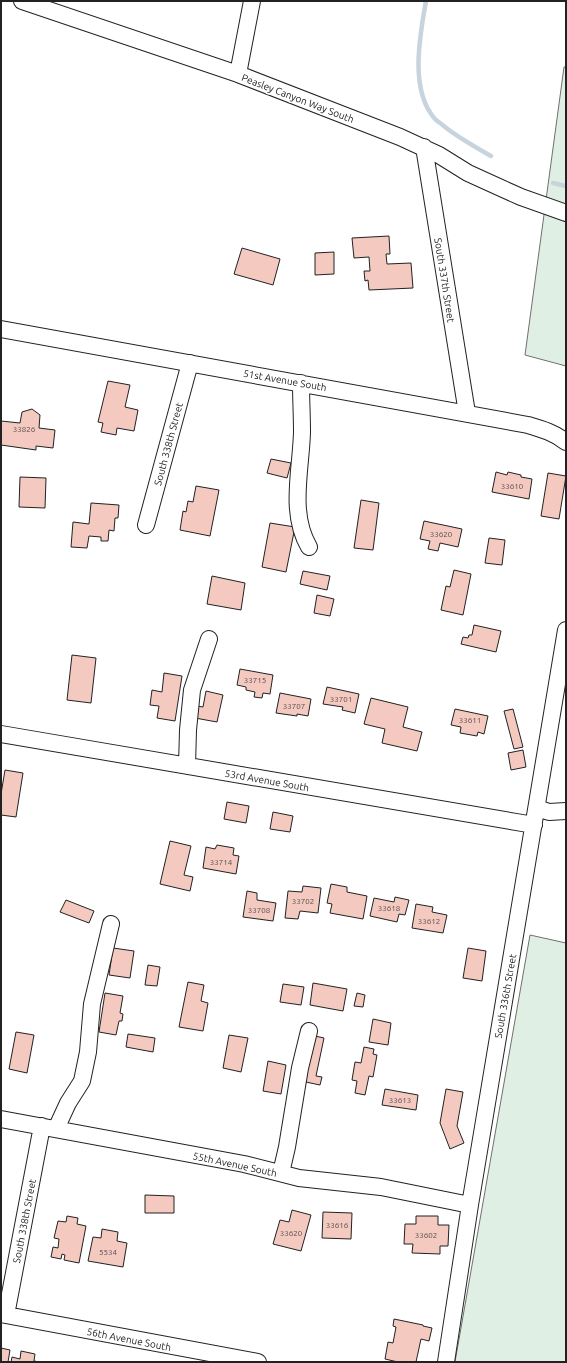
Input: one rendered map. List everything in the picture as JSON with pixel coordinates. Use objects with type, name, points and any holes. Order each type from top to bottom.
[{"type":"street","name":"Peasley Canyon Way South","points":[[22,1],[238,74],[400,137],[424,147],[468,173],[507,191],[566,213]]},
{"type":"street","points":[[238,74],[252,1]]},
{"type":"street","name":"South 337th Street","points":[[424,147],[467,413]]},
{"type":"street","name":"51st Avenue South","points":[[1,329],[528,425],[549,432],[560,437],[566,442]]},
{"type":"street","name":"South 338th Street","points":[[146,525],[190,363]]},
{"type":"street","points":[[301,383],[302,433],[298,514],[304,538],[309,547]]},
{"type":"street","name":"South 336th Street","points":[[446,1362],[470,1205],[566,630]]},
{"type":"street","points":[[187,766],[188,730],[192,690],[208,640]]},
{"type":"street","name":"53rd Avenue South","points":[[1,734],[534,825]]},
{"type":"street","points":[[537,808],[549,812],[566,811]]},
{"type":"street","name":"South 338th Street","points":[[3,1315],[49,1127],[68,1103],[82,1081],[88,1052],[92,1004],[111,924]]},
{"type":"street","points":[[281,1173],[287,1147],[300,1068],[309,1031]]},
{"type":"street","name":"55th Avenue South","points":[[1,1119],[244,1164],[299,1178],[380,1187],[470,1205]]},
{"type":"street","name":"56th Avenue South","points":[[3,1315],[189,1356],[258,1362]]},
{"type":"green space","points":[[564,67],[566,67],[566,366],[525,355]]},
{"type":"green space","points":[[530,935],[566,943],[566,1362],[455,1362]]},
{"type":"building","points":[[389,236],[390,254],[386,254],[387,264],[411,263],[413,288],[369,290],[368,280],[365,281],[364,271],[370,271],[369,257],[354,258],[352,238]]},
{"type":"building","points":[[242,248],[280,259],[273,285],[234,274]]},
{"type":"building","points":[[334,252],[334,274],[315,275],[315,253]]},
{"type":"building","points":[[108,381],[130,385],[125,407],[138,410],[134,431],[117,428],[116,435],[101,432],[103,423],[98,422]]},
{"type":"building","points":[[32,409],[40,415],[39,428],[55,430],[53,448],[36,446],[36,450],[1,445],[1,421],[20,423],[22,412]]},
{"type":"building","points":[[271,459],[291,463],[287,478],[267,473]]},
{"type":"building","points":[[496,472],[507,475],[508,472],[532,479],[529,499],[492,492]]},
{"type":"building","points":[[548,473],[566,476],[559,519],[541,516]]},
{"type":"building","points":[[20,477],[46,478],[45,508],[19,507]]},
{"type":"building","points":[[196,486],[219,490],[210,536],[180,530],[183,511],[186,512],[188,501],[193,502]]},
{"type":"building","points":[[361,500],[379,503],[373,550],[354,548]]},
{"type":"building","points":[[91,503],[119,505],[118,518],[115,518],[114,531],[109,530],[108,541],[101,541],[101,537],[89,536],[87,548],[71,547],[73,522],[89,524]]},
{"type":"building","points":[[424,521],[462,529],[458,547],[440,543],[438,551],[428,549],[430,541],[420,539]]},
{"type":"building","points":[[270,523],[295,527],[286,572],[262,567]]},
{"type":"building","points":[[489,538],[505,540],[502,565],[485,563]]},
{"type":"building","points":[[454,570],[471,574],[463,615],[441,610],[446,586],[450,587]]},
{"type":"building","points":[[303,571],[330,576],[327,590],[300,584]]},
{"type":"building","points":[[212,576],[245,583],[241,610],[207,604]]},
{"type":"building","points":[[317,595],[334,599],[330,616],[314,613]]},
{"type":"building","points":[[474,625],[501,631],[496,652],[461,644],[463,637],[468,638],[469,635],[472,635]]},
{"type":"building","points":[[72,655],[96,658],[91,703],[67,700]]},
{"type":"building","points":[[240,669],[273,675],[270,694],[263,693],[262,698],[254,697],[255,692],[246,690],[246,687],[237,685]]},
{"type":"building","points":[[164,673],[182,676],[175,721],[157,718],[159,706],[150,705],[152,690],[162,692]]},
{"type":"building","points":[[327,687],[359,694],[355,713],[342,710],[343,707],[323,704]]},
{"type":"building","points":[[206,691],[223,695],[217,722],[195,718],[197,706],[203,707]]},
{"type":"building","points":[[280,693],[311,699],[308,716],[276,713]]},
{"type":"building","points":[[371,698],[408,707],[403,727],[422,732],[417,751],[382,743],[385,729],[364,724]]},
{"type":"building","points":[[455,709],[488,716],[484,734],[478,732],[477,736],[460,733],[461,727],[451,725]]},
{"type":"building","points":[[513,709],[523,747],[514,749],[504,711]]},
{"type":"building","points":[[523,750],[526,767],[511,770],[508,753]]},
{"type":"building","points":[[5,770],[23,773],[16,817],[1,815],[1,794]]},
{"type":"building","points":[[227,802],[249,806],[246,823],[224,819]]},
{"type":"building","points":[[273,812],[293,816],[290,832],[270,829]]},
{"type":"building","points":[[170,841],[191,846],[184,875],[193,877],[190,891],[160,884]]},
{"type":"building","points":[[217,845],[234,848],[233,855],[239,856],[236,874],[203,868],[206,847],[215,849]]},
{"type":"building","points":[[331,884],[347,887],[347,892],[367,896],[363,919],[330,913],[332,904],[327,903]]},
{"type":"building","points":[[303,886],[321,888],[318,913],[300,911],[298,919],[285,918],[288,891],[302,892]]},
{"type":"building","points":[[247,891],[257,893],[257,900],[276,903],[273,921],[243,917]]},
{"type":"building","points":[[395,897],[409,900],[405,915],[399,914],[397,922],[370,916],[374,898],[394,902]]},
{"type":"building","points":[[66,900],[94,911],[89,923],[60,912]]},
{"type":"building","points":[[416,904],[433,907],[432,912],[447,915],[443,933],[412,928]]},
{"type":"building","points":[[113,948],[134,951],[130,978],[109,975]]},
{"type":"building","points":[[468,948],[486,951],[482,981],[463,978]]},
{"type":"building","points":[[148,965],[160,967],[157,986],[145,985]]},
{"type":"building","points":[[188,982],[204,985],[201,1001],[208,1003],[203,1031],[179,1027]]},
{"type":"building","points":[[313,983],[347,989],[343,1011],[310,1005]]},
{"type":"building","points":[[283,984],[304,987],[301,1005],[280,1002]]},
{"type":"building","points":[[105,993],[123,996],[120,1013],[123,1014],[122,1021],[119,1021],[116,1035],[99,1032]]},
{"type":"building","points":[[357,993],[365,995],[363,1007],[354,1006]]},
{"type":"building","points":[[373,1019],[391,1023],[388,1045],[369,1042]]},
{"type":"building","points":[[16,1032],[34,1035],[27,1073],[9,1069]]},
{"type":"building","points":[[128,1034],[155,1038],[153,1052],[126,1047]]},
{"type":"building","points":[[229,1035],[248,1038],[241,1072],[223,1068]]},
{"type":"building","points":[[315,1036],[324,1038],[316,1076],[322,1077],[320,1085],[301,1081],[306,1060],[310,1061]]},
{"type":"building","points":[[364,1047],[374,1049],[373,1054],[377,1055],[373,1077],[369,1076],[365,1095],[355,1093],[357,1081],[352,1080],[355,1062],[361,1063]]},
{"type":"building","points":[[268,1061],[286,1065],[281,1094],[263,1091]]},
{"type":"building","points":[[385,1089],[418,1095],[416,1110],[382,1105]]},
{"type":"building","points":[[446,1089],[463,1092],[457,1126],[464,1143],[450,1149],[440,1123]]},
{"type":"building","points":[[145,1195],[174,1196],[174,1213],[145,1213]]},
{"type":"building","points":[[292,1210],[311,1215],[301,1251],[273,1244],[280,1220],[289,1222]]},
{"type":"building","points":[[323,1212],[352,1213],[351,1239],[322,1238]]},
{"type":"building","points":[[67,1216],[78,1218],[77,1224],[86,1226],[79,1263],[64,1260],[65,1255],[62,1254],[61,1259],[51,1257],[53,1247],[58,1248],[59,1239],[54,1238],[58,1221],[66,1222]]},
{"type":"building","points":[[416,1216],[438,1216],[438,1225],[449,1225],[448,1246],[440,1246],[440,1254],[412,1253],[413,1244],[404,1244],[405,1224],[416,1224]]},
{"type":"building","points":[[102,1229],[118,1232],[117,1241],[127,1243],[123,1267],[88,1261],[93,1237],[101,1238]]},
{"type":"building","points":[[394,1319],[432,1328],[429,1341],[421,1339],[416,1362],[398,1362],[385,1359],[388,1342],[393,1343],[396,1327],[393,1326]]},
{"type":"building","points":[[1,1348],[10,1350],[8,1362],[1,1362]]},
{"type":"building","points":[[21,1351],[35,1354],[34,1361],[40,1362],[11,1362],[12,1357],[20,1359]]},
{"type":"waterway","points":[[426,1],[418,62],[419,78],[427,107],[435,119],[445,127],[461,139],[491,156]]},
{"type":"waterway","points":[[553,183],[566,186]]}]
